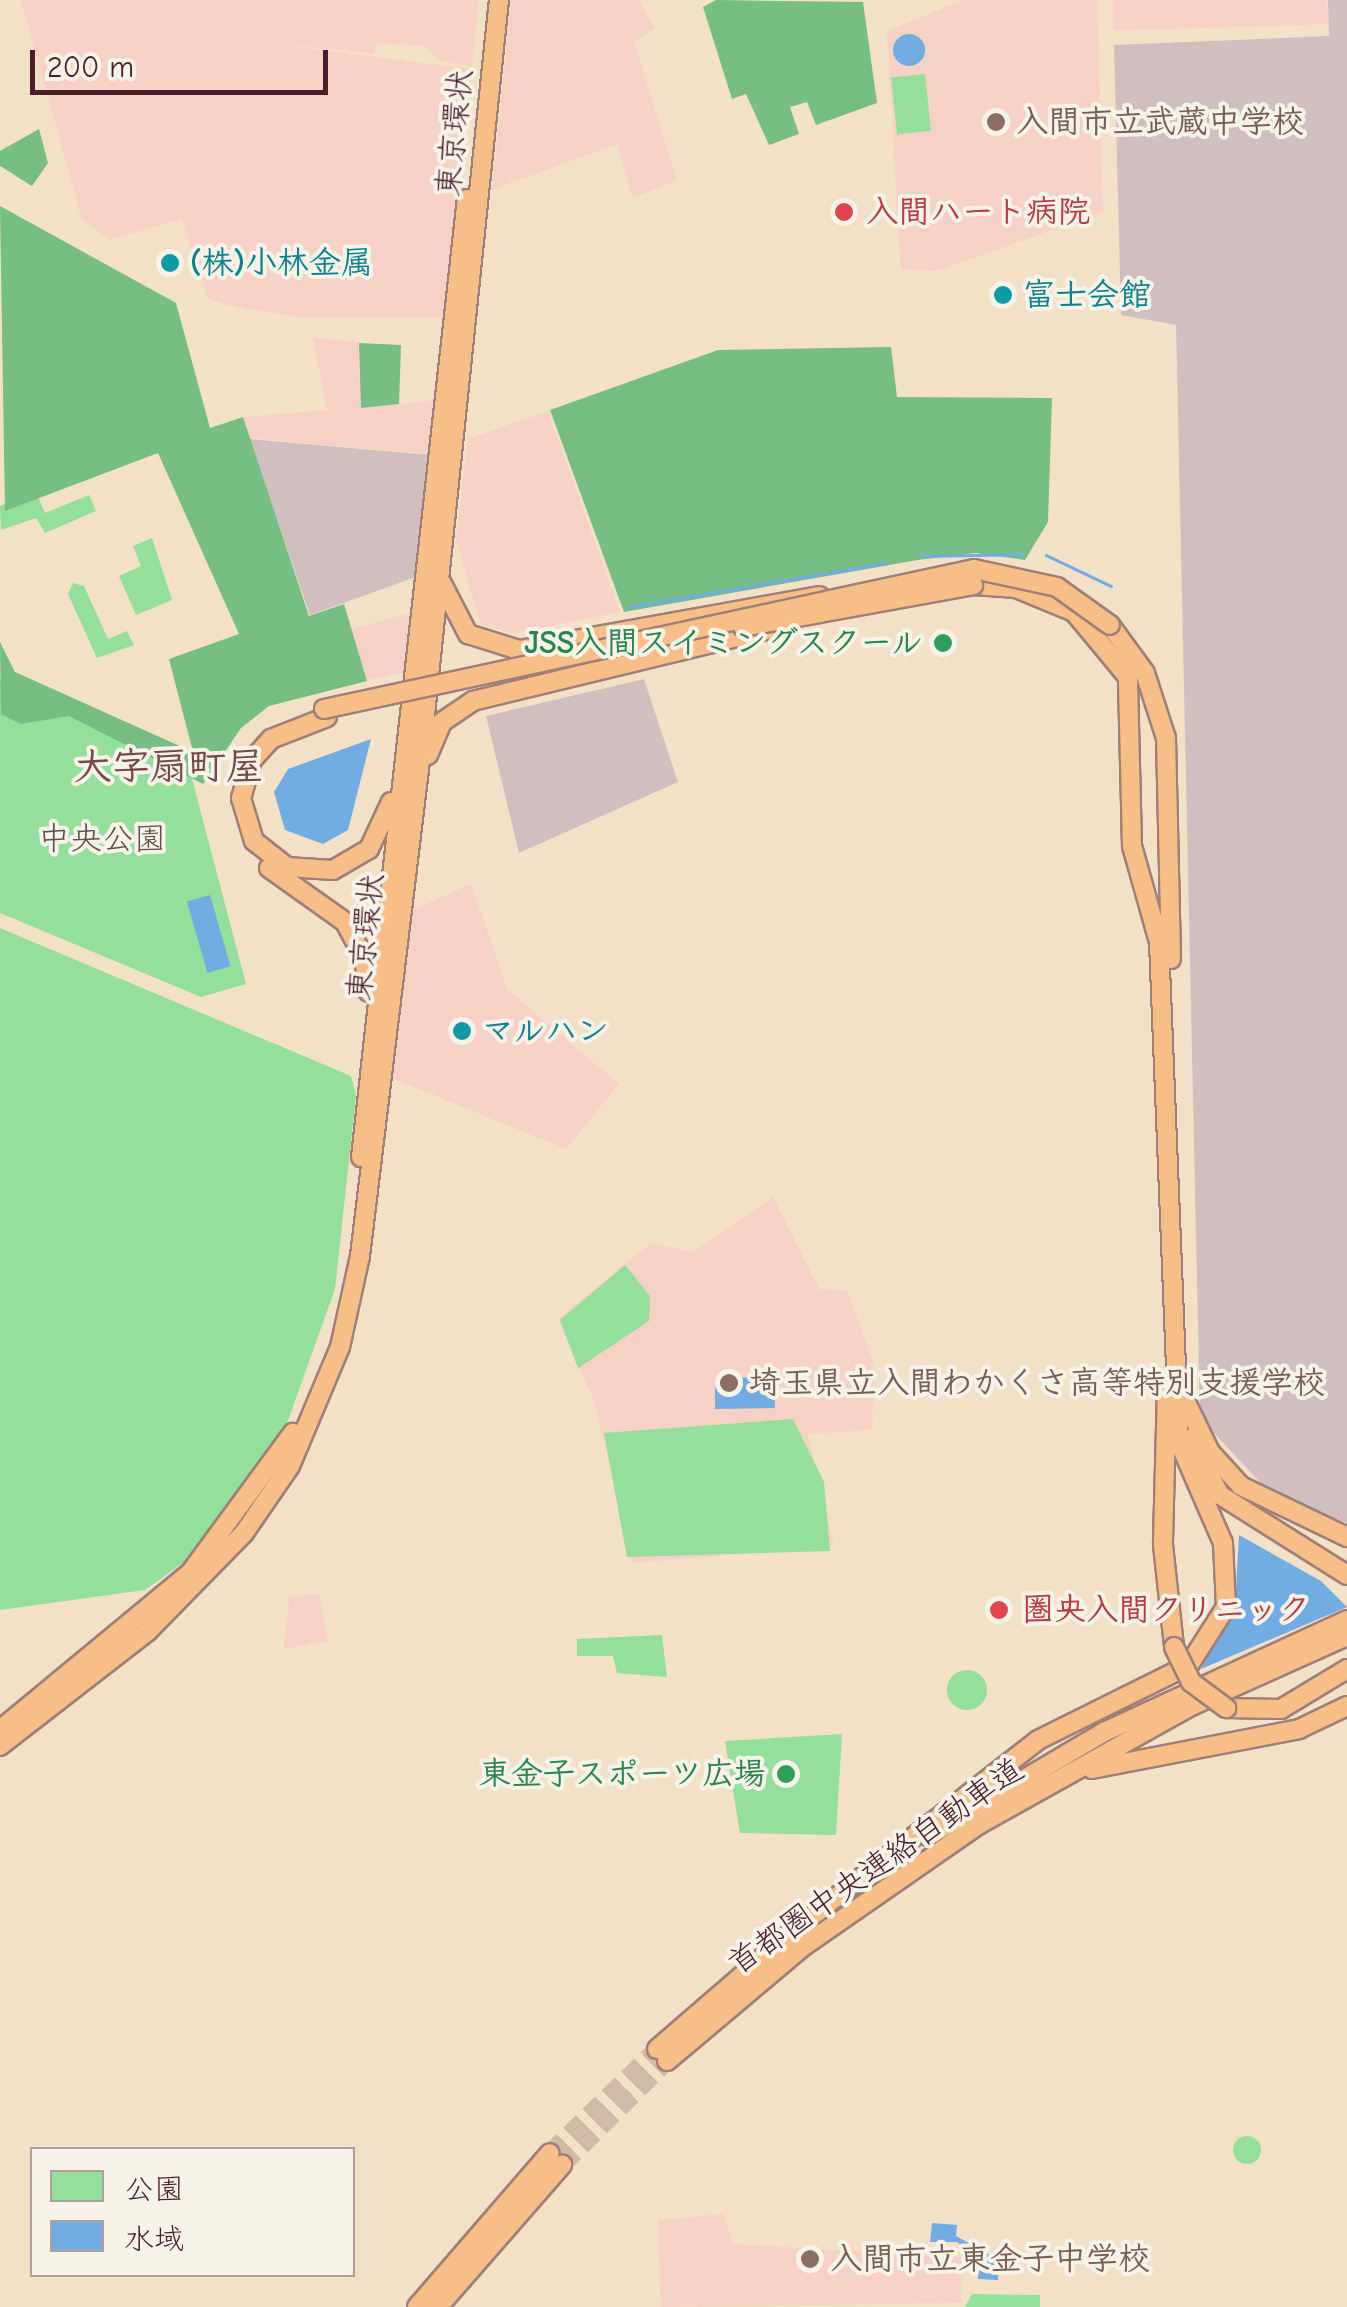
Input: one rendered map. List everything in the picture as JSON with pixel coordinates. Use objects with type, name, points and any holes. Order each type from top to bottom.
[{"type":"highway","name":"東京環状","points":[[0,1730],[190,1573],[286,1447],[346,1280],[487,0]]},
{"type":"highway","name":"東京環状","points":[[0,1746],[199,1584],[274,1496],[319,1404],[358,1274],[439,577],[499,0]]},
{"type":"highway","points":[[439,577],[468,634],[501,650],[536,648],[846,600],[1006,571],[1066,592],[1145,672],[1166,738],[1185,1429],[1220,1495],[1347,1575]]},
{"type":"highway","points":[[410,825],[447,716],[543,684],[846,600]]},
{"type":"highway","points":[[371,1037],[357,939],[255,856],[234,815],[236,772],[254,741],[326,713],[846,600]]},
{"type":"highway","points":[[789,1934],[1038,1740],[1189,1665],[1212,1639],[1228,1576],[1179,1442],[1159,942],[1132,846],[1128,678],[1106,630]]},
{"type":"highway","points":[[326,713],[271,739],[242,788],[254,841],[303,872],[343,867],[375,842],[409,724]]},
{"type":"highway","points":[[1174,1343],[1162,1470],[1174,1647],[1191,1682],[1226,1708],[1281,1709],[1347,1669]]},
{"type":"highway","points":[[1182,1394],[1210,1452],[1241,1486],[1347,1537]]},
{"type":"highway","name":"首都圏中央連絡自動車道","points":[[1347,1620],[1060,1756],[789,1934],[662,2055],[801,1948],[1034,1791],[1347,1636]]},
{"type":"highway","points":[[1034,1791],[1110,1762],[1300,1728],[1347,1706]]},
{"type":"highway","points":[[417,2307],[556,2159],[438,2307]]},
{"type":"shaded area","points":[[21,0],[479,0],[472,66],[443,62],[423,46],[376,43],[374,54],[250,41],[472,69],[445,317],[299,317],[229,306],[208,298],[182,219],[110,240],[82,219]]},
{"type":"shaded area","points":[[511,0],[638,0],[655,28],[634,42],[677,180],[633,198],[617,144],[492,190]]},
{"type":"shaded area","name":"入間市立武蔵中学校","points":[[963,0],[1097,0],[1103,212],[937,271],[901,270],[887,31]]},
{"type":"shaded area","points":[[1113,0],[1327,0],[1328,24],[1113,31]]},
{"type":"shaded area","points":[[1328,0],[1347,0],[1347,1523],[1269,1492],[1200,1418],[1176,325],[1121,315],[1114,45],[1329,36]]},
{"type":"shaded area","points":[[313,338],[358,342],[361,408],[435,400],[430,454],[249,438],[243,417],[327,410]]},
{"type":"shaded area","points":[[548,411],[620,612],[514,633],[481,625],[456,539],[468,439]]},
{"type":"shaded area","points":[[249,439],[430,455],[416,577],[310,615]]},
{"type":"shaded area","points":[[413,612],[406,672],[367,680],[352,629]]},
{"type":"shaded area","points":[[644,679],[678,782],[519,853],[486,716]]},
{"type":"shaded area","points":[[471,884],[507,989],[619,1084],[566,1149],[389,1077],[408,912]]},
{"type":"shaded area","name":"埼玉県立入間わかくさ高等特別支援学校","points":[[773,1197],[819,1289],[847,1290],[874,1364],[872,1430],[808,1434],[834,1546],[633,1563],[594,1401],[558,1319],[651,1243],[693,1252]]},
{"type":"shaded area","points":[[319,1594],[328,1641],[284,1649],[289,1596]]},
{"type":"shaded area","name":"入間市立東金子中学校","points":[[723,2214],[733,2244],[961,2257],[961,2303],[661,2307],[658,2220]]},
{"type":"green space","points":[[716,0],[863,2],[877,103],[816,125],[807,102],[790,107],[799,134],[769,145],[746,94],[732,99],[703,7]]},
{"type":"green space","points":[[925,74],[931,131],[897,134],[891,78]]},
{"type":"green space","points":[[39,129],[48,163],[32,186],[0,166],[0,151]]},
{"type":"green space","points":[[0,206],[176,303],[210,428],[243,417],[309,616],[344,604],[367,681],[269,706],[241,728],[203,784],[69,716],[21,724],[1,714],[0,642],[15,672],[193,752],[169,659],[239,634],[158,453],[5,511]]},
{"type":"green space","points":[[359,343],[401,345],[399,404],[361,408]]},
{"type":"green space","points":[[891,347],[897,397],[1052,398],[1048,522],[1025,560],[975,553],[918,560],[624,612],[550,410],[718,350]]},
{"type":"green space","points":[[35,490],[45,513],[89,495],[96,511],[45,533],[36,518],[1,530],[0,506]]},
{"type":"green space","points":[[152,538],[172,600],[136,615],[119,576],[141,566],[133,546]]},
{"type":"green space","points":[[73,583],[84,586],[108,639],[127,631],[134,645],[97,658],[68,594]]},
{"type":"green space","name":"中央公園","points":[[0,679],[185,752],[246,984],[201,997],[0,913]]},
{"type":"green space","points":[[0,928],[351,1076],[356,1095],[335,1289],[281,1440],[194,1555],[145,1590],[0,1610]]},
{"type":"green space","points":[[625,1265],[650,1296],[649,1321],[578,1368],[560,1320]]},
{"type":"green space","points":[[793,1419],[824,1482],[830,1551],[627,1557],[604,1433]]},
{"type":"green space","points":[[662,1635],[667,1677],[617,1673],[613,1656],[577,1656],[577,1639]]},
{"type":"green space","points":[[967,1670],[981,1676],[987,1690],[981,1704],[967,1710],[953,1704],[947,1690],[953,1676]]},
{"type":"green space","name":"東金子スポーツ広場","points":[[842,1734],[836,1835],[740,1833],[725,1741]]},
{"type":"green space","points":[[1247,2136],[1257,2140],[1261,2150],[1257,2160],[1247,2164],[1237,2160],[1233,2150],[1237,2140]]},
{"type":"green space","points":[[972,2294],[1040,2295],[1040,2307],[965,2307]]},
{"type":"water","points":[[909,34],[920,39],[925,50],[920,61],[909,66],[898,61],[893,50],[898,39]]},
{"type":"water","points":[[371,739],[348,830],[323,844],[285,830],[274,792],[288,769]]},
{"type":"water","points":[[210,895],[230,966],[207,973],[187,902]]},
{"type":"water","points":[[774,1374],[775,1408],[715,1409],[715,1381]]},
{"type":"water","points":[[1239,1535],[1321,1581],[1347,1607],[1201,1669],[1235,1606]]},
{"type":"water","points":[[932,2223],[957,2225],[956,2236],[999,2260],[998,2280],[978,2279],[979,2259],[957,2242],[930,2242]]},
{"type":"waterway","points":[[921,556],[1021,554]]},
{"type":"waterway","points":[[1046,555],[1111,586]]},
{"type":"waterway","points":[[629,607],[887,563]]},
{"type":"tunnel","points":[[550,2153],[657,2049]]},
{"type":"tunnel","points":[[562,2165],[667,2061]]},
{"type":"place","name":"入間市立武蔵中学校","points":[[996,122]]},
{"type":"place","name":"入間ハート病院","points":[[844,212]]},
{"type":"place","name":"(株)小林金属","points":[[170,263]]},
{"type":"place","name":"富士会館","points":[[1003,295]]},
{"type":"place","name":"JSS入間スイミングスクール","points":[[943,643]]},
{"type":"place","name":"マルハン","points":[[462,1031]]},
{"type":"place","name":"埼玉県立入間わかくさ高等特別支援学校","points":[[729,1383]]},
{"type":"place","name":"圏央入間クリニック","points":[[999,1610]]},
{"type":"place","name":"東金子スポーツ広場","points":[[786,1774]]},
{"type":"place","name":"入間市立東金子中学校","points":[[810,2259]]},
{"type":"district","name":"大字扇町屋","points":[[169,768]]}]
